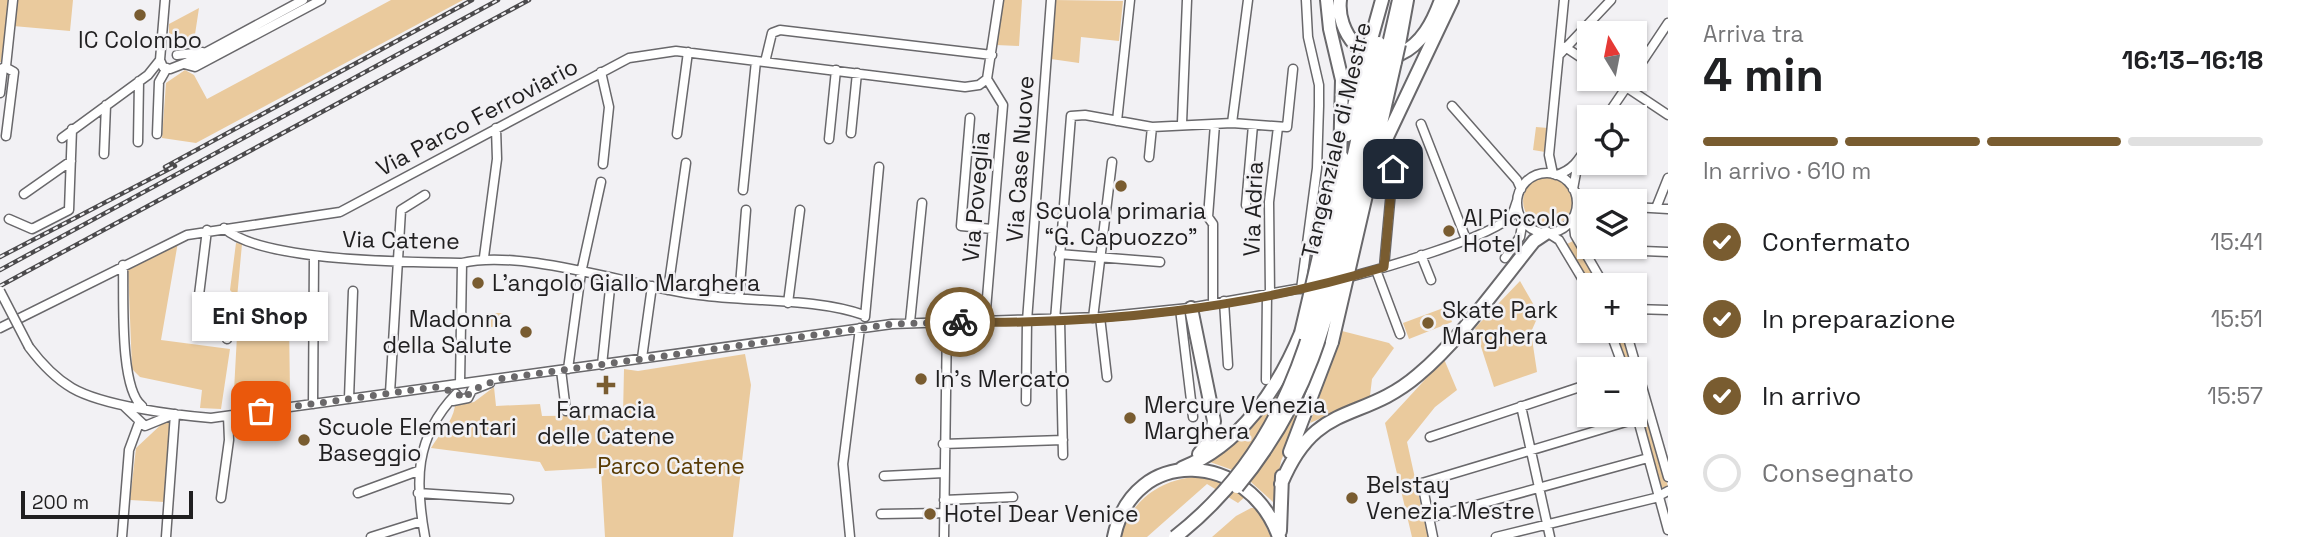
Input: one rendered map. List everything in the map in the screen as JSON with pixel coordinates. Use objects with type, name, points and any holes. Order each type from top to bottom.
[{"type":"highway","points":[[1327,0],[1330,29],[1342,80],[1340,164],[1351,191]]},
{"type":"highway","points":[[1340,0],[1340,18],[1348,38],[1363,51],[1387,57],[1398,55],[1419,40],[1441,0]]},
{"type":"highway","points":[[1280,537],[1284,464],[1332,341],[1351,191],[1384,43],[1382,0]]},
{"type":"highway","name":"Tangenziale di Mestre","points":[[1384,43],[1389,0]]},
{"type":"highway","name":"Tangenziale di Mestre","points":[[1384,43],[1399,0]]},
{"type":"highway","points":[[1340,164],[1380,62],[1384,43],[1407,0]]},
{"type":"highway","points":[[1114,537],[1129,501],[1142,487],[1207,455],[1250,419],[1278,381],[1301,333],[1351,191],[1378,156],[1452,0]]},
{"type":"highway","name":"Tangenziale di Mestre","points":[[1187,537],[1230,496],[1267,451],[1292,409],[1312,367],[1324,328],[1380,62]]},
{"type":"highway","name":"Tangenziale di Mestre","points":[[1175,537],[1194,522],[1227,487],[1261,442],[1286,398],[1314,326],[1351,191]]},
{"type":"highway","points":[[1281,484],[1295,454],[1313,432],[1336,417],[1388,396],[1425,369],[1534,241],[1547,233]]},
{"type":"highway","points":[[1165,475],[1202,452],[1214,430],[1185,309]]},
{"type":"highway","points":[[1165,475],[1203,471],[1236,480],[1262,503],[1280,537]]},
{"type":"street","points":[[0,93],[13,0]]},
{"type":"street","points":[[157,134],[159,82],[169,61],[162,36],[165,0]]},
{"type":"street","points":[[9,219],[32,229],[69,210],[72,131],[169,61],[212,49],[303,0]]},
{"type":"street","points":[[169,61],[195,67],[321,0]]},
{"type":"street","points":[[987,79],[999,0]]},
{"type":"street","name":"Via Case Nuove","points":[[1026,401],[1027,321],[1051,0]]},
{"type":"street","points":[[1117,121],[1130,0]]},
{"type":"street","points":[[1182,123],[1187,0]]},
{"type":"street","points":[[1232,123],[1248,0]]},
{"type":"street","points":[[1301,289],[1317,168],[1319,106],[1319,85],[1308,37],[1306,0]]},
{"type":"street","points":[[1543,174],[1549,155],[1562,51],[1564,0]]},
{"type":"street","points":[[1562,51],[1611,0]]},
{"type":"street","points":[[1647,55],[1668,23]]},
{"type":"street","points":[[743,190],[761,61],[772,33],[780,30],[992,55]]},
{"type":"street","name":"Via Parco Ferroviario","points":[[0,328],[187,234],[340,212],[629,58],[676,51],[965,87],[979,85],[987,79]]},
{"type":"street","points":[[1562,51],[1577,58]]},
{"type":"street","points":[[677,134],[688,52]]},
{"type":"street","points":[[3,68],[14,72],[6,136]]},
{"type":"street","name":"Via Adria","points":[[1266,380],[1269,202],[1278,127],[1287,127],[1293,69]]},
{"type":"street","points":[[829,139],[836,71]]},
{"type":"street","points":[[601,72],[609,107],[603,163]]},
{"type":"street","points":[[851,133],[857,73]]},
{"type":"street","name":"Via Poveglia","points":[[985,322],[1003,105],[987,79]]},
{"type":"street","points":[[138,142],[139,84]]},
{"type":"street","points":[[1631,91],[1668,116]]},
{"type":"street","points":[[1452,106],[1509,171],[1521,189]]},
{"type":"street","points":[[104,154],[106,107]]},
{"type":"street","points":[[1063,455],[1057,320],[1059,254],[1071,116],[1085,115],[1152,127],[1182,123],[1232,123],[1278,127]]},
{"type":"street","points":[[970,118],[961,226],[992,229]]},
{"type":"street","points":[[1213,303],[1213,225],[1209,217],[1215,124]]},
{"type":"street","points":[[1421,124],[1466,239]]},
{"type":"street","points":[[1245,205],[1253,125]]},
{"type":"street","points":[[1149,157],[1152,127]]},
{"type":"street","points":[[484,257],[496,159],[496,128]]},
{"type":"street","points":[[1549,155],[1555,174],[1577,192]]},
{"type":"street","points":[[24,194],[71,161]]},
{"type":"street","points":[[1107,377],[1096,318],[1100,258],[1112,162]]},
{"type":"street","points":[[668,290],[686,163]]},
{"type":"street","points":[[1509,171],[1532,177],[1555,174],[1577,163]]},
{"type":"street","points":[[850,537],[843,464],[863,328],[879,167]]},
{"type":"street","points":[[1393,169],[1380,268],[1400,334]]},
{"type":"street","points":[[1577,169],[1574,190],[1577,205],[1573,217],[1575,235],[1597,273]]},
{"type":"street","points":[[0,291],[29,347],[61,380],[76,390],[144,413],[211,418],[435,387],[461,389],[499,379],[910,322],[1096,318],[1185,309],[1301,289],[1421,256],[1498,225],[1513,215],[1521,189],[1532,177]]},
{"type":"street","points":[[1657,208],[1668,178]]},
{"type":"street","points":[[566,411],[564,370],[601,182]]},
{"type":"street","points":[[390,393],[401,210],[425,195]]},
{"type":"street","points":[[1505,258],[1520,237],[1525,224],[1517,201]]},
{"type":"street","points":[[910,322],[922,203]]},
{"type":"street","points":[[1647,208],[1668,209]]},
{"type":"street","points":[[739,298],[746,210]]},
{"type":"street","points":[[788,303],[800,210]]},
{"type":"street","points":[[1547,233],[1564,228],[1577,214]]},
{"type":"street","points":[[1498,225],[1525,224],[1559,240],[1579,273]]},
{"type":"street","name":"Via Catene","points":[[224,228],[236,236],[314,256],[462,263],[484,257],[668,290],[788,303],[864,315]]},
{"type":"street","points":[[207,230],[199,295],[205,302],[230,306],[227,339]]},
{"type":"street","points":[[1647,251],[1668,252]]},
{"type":"street","points":[[1059,254],[1160,262]]},
{"type":"street","points":[[313,404],[314,256]]},
{"type":"street","points":[[1421,256],[1431,280]]},
{"type":"street","points":[[425,537],[418,493],[418,471],[427,441],[461,389],[462,263]]},
{"type":"street","points":[[123,265],[128,375],[134,398],[152,423]]},
{"type":"street","points":[[602,365],[611,279]]},
{"type":"street","points":[[642,358],[652,286]]},
{"type":"street","points":[[349,398],[353,291]]},
{"type":"street","points":[[1224,302],[1227,365]]},
{"type":"street","points":[[1185,309],[1193,417]]},
{"type":"street","points":[[1647,309],[1668,310]]},
{"type":"street","points":[[944,537],[943,444],[947,321]]},
{"type":"street","points":[[1629,343],[1668,477]]},
{"type":"street","points":[[1430,437],[1577,387]]},
{"type":"street","points":[[1521,406],[1550,537]]},
{"type":"street","points":[[144,413],[152,423]]},
{"type":"street","points":[[122,537],[130,446],[144,413]]},
{"type":"street","points":[[130,446],[152,423],[175,414]]},
{"type":"street","points":[[166,537],[175,414]]},
{"type":"street","points":[[221,498],[229,440],[228,416]]},
{"type":"street","points":[[1433,537],[1422,483],[1610,427]]},
{"type":"street","points":[[1641,427],[1668,530]]},
{"type":"street","points":[[943,444],[1063,440]]},
{"type":"street","points":[[1429,518],[1648,458]]},
{"type":"street","points":[[358,493],[418,471]]},
{"type":"street","points":[[884,476],[944,473]]},
{"type":"street","points":[[1496,537],[1659,497],[1662,492],[1668,491]]},
{"type":"street","points":[[418,493],[509,499]]},
{"type":"street","points":[[944,499],[1013,497]]},
{"type":"street","points":[[881,514],[943,513]]},
{"type":"street","points":[[371,537],[422,521]]},
{"type":"green space","points":[[0,0],[9,0],[1,62],[0,62]]},
{"type":"green space","points":[[16,0],[73,0],[70,31],[13,26]]},
{"type":"green space","points":[[391,0],[463,0],[196,143],[162,138],[166,83],[185,70],[194,75],[207,99]]},
{"type":"green space","points":[[1002,0],[1022,0],[1019,46],[996,45]]},
{"type":"green space","points":[[1054,0],[1123,1],[1119,41],[1081,37],[1079,63],[1051,59]]},
{"type":"green space","points":[[199,8],[194,41],[191,43],[169,33],[169,24]]},
{"type":"green space","points":[[1536,127],[1548,128],[1545,152],[1533,150]]},
{"type":"green space","points":[[1548,176],[1565,184],[1573,201],[1565,218],[1548,226],[1531,218],[1523,201],[1531,184]]},
{"type":"green space","points":[[1575,240],[1577,259],[1586,259],[1594,273],[1583,273],[1567,244]]},
{"type":"green space","points":[[178,242],[161,340],[230,349],[221,409],[200,408],[202,390],[140,377],[132,369],[128,268]]},
{"type":"green space","points":[[236,243],[242,244],[237,298],[230,290]]},
{"type":"green space","points":[[1520,281],[1539,314],[1531,332],[1537,372],[1494,387],[1475,328]]},
{"type":"green space","name":"Skate Park Marghera","points":[[1446,307],[1452,322],[1409,339],[1403,323]]},
{"type":"green space","points":[[488,313],[508,313],[508,327],[488,327]]},
{"type":"green space","points":[[238,317],[289,320],[290,395],[266,397],[266,404],[233,409]]},
{"type":"green space","points":[[1342,331],[1389,343],[1394,348],[1372,379],[1370,396],[1310,423]]},
{"type":"green space","points":[[1617,343],[1628,343],[1633,357],[1622,357]]},
{"type":"green space","name":"Parco Catene","points":[[745,354],[751,385],[733,537],[605,537],[601,470],[598,468],[545,471],[540,462],[431,448],[448,424],[455,406],[474,402],[494,387],[496,406],[540,404],[542,416],[623,415],[624,369],[638,371]]},
{"type":"green space","points":[[1444,359],[1457,390],[1435,407],[1407,442],[1428,537],[1412,537],[1385,423]]},
{"type":"green space","points":[[1291,369],[1315,378],[1281,461],[1273,502],[1241,473],[1210,462],[1280,387]]},
{"type":"green space","points":[[1647,407],[1668,487],[1660,490],[1643,427],[1647,427]]},
{"type":"green space","points":[[166,420],[170,420],[164,502],[130,500],[136,448]]},
{"type":"green space","points":[[1193,477],[1217,480],[1246,496],[1238,503],[1207,484],[1147,537],[1121,537],[1131,513],[1147,495],[1168,483]]},
{"type":"green space","points":[[1251,508],[1257,508],[1271,537],[1212,537],[1236,516]]},
{"type":"railway","points":[[165,167],[472,0]]},
{"type":"railway","points":[[0,270],[498,0]]},
{"type":"railway","points":[[0,286],[529,0]]},
{"type":"railway","points":[[0,257],[175,166]]},
{"type":"way so far","points":[[261,411],[435,387],[455,392],[459,398],[465,399],[471,395],[472,390],[499,379],[892,324],[960,322]]},
{"type":"place","name":"IC Colombo","points":[[140,15]]},
{"type":"place","name":"Scuola primaria “G. Capuozzo”","points":[[1121,186]]},
{"type":"place","name":"Al Piccolo Hotel","points":[[1449,231]]},
{"type":"place","name":"L’angolo Giallo Marghera","points":[[478,283]]},
{"type":"place","name":"Skate Park Marghera","points":[[1428,323]]},
{"type":"place","name":"Madonna della Salute","points":[[526,332]]},
{"type":"place","name":"In's Mercato","points":[[921,379]]},
{"type":"place","name":"Farmacia delle Catene","points":[[606,385]]},
{"type":"place","name":"Eni Shop","points":[[261,411]]},
{"type":"place","name":"Mercure Venezia Marghera","points":[[1130,418]]},
{"type":"place","name":"Scuole Elementari Baseggio","points":[[304,440]]},
{"type":"place","name":"Belstay Venezia Mestre","points":[[1352,498]]},
{"type":"place","name":"Hotel Dear Venice","points":[[930,514]]},
{"type":"route","points":[[960,322],[1060,320],[1189,308],[1301,289],[1384,267],[1393,169]]}]
